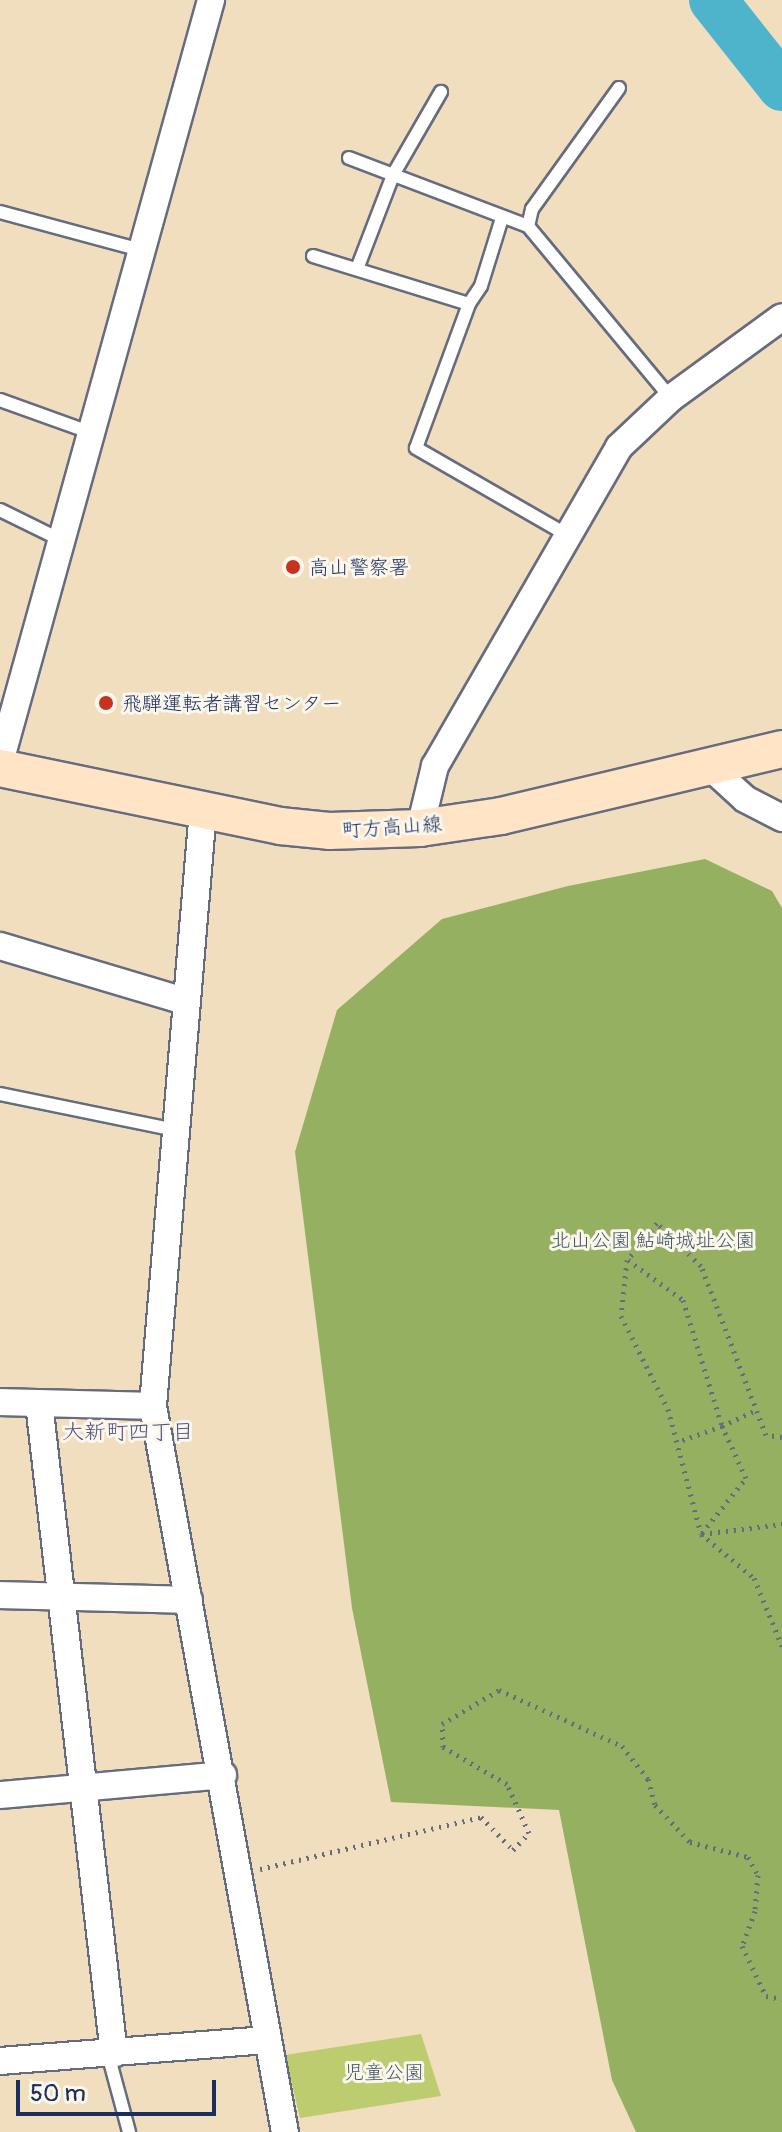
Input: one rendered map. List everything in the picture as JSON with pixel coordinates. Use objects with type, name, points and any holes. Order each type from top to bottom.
[{"type":"main road","name":"町方高山線","points":[[0,768],[203,810],[329,831],[420,828],[501,816],[782,749]]},
{"type":"street","points":[[0,762],[206,2]]},
{"type":"street","points":[[420,828],[435,766],[619,447],[671,398],[782,317]]},
{"type":"street","points":[[710,767],[745,799],[782,818]]},
{"type":"street","points":[[203,810],[153,1406],[223,1775],[285,2132]]},
{"type":"street","points":[[0,946],[185,1001]]},
{"type":"street","points":[[0,1402],[153,1406]]},
{"type":"street","points":[[39,1403],[85,1787],[111,2054]]},
{"type":"street","points":[[0,1595],[189,1600]]},
{"type":"street","points":[[0,1795],[223,1775]]},
{"type":"street","points":[[0,2061],[268,2040]]},
{"type":"lane","points":[[528,226],[532,209],[619,88]]},
{"type":"lane","points":[[357,269],[393,175],[441,92]]},
{"type":"lane","points":[[349,158],[528,226],[671,398]]},
{"type":"lane","points":[[0,212],[141,250]]},
{"type":"lane","points":[[502,218],[481,286],[469,304],[416,448],[567,535]]},
{"type":"lane","points":[[313,256],[469,304]]},
{"type":"lane","points":[[0,400],[89,432]]},
{"type":"lane","points":[[0,510],[59,539]]},
{"type":"lane","points":[[0,1094],[176,1130]]},
{"type":"lane","points":[[111,2054],[129,2132]]},
{"type":"path","points":[[782,1437],[766,1435],[701,1266],[657,1223],[627,1260],[621,1316],[668,1409],[701,1534],[754,1578],[782,1646]]},
{"type":"path","points":[[627,1260],[683,1300],[722,1426],[746,1478],[701,1534]]},
{"type":"path","points":[[677,1442],[757,1410]]},
{"type":"path","points":[[701,1534],[782,1524]]},
{"type":"path","points":[[240,1873],[481,1817],[513,1850],[529,1833],[507,1784],[443,1747],[442,1724],[499,1690],[622,1746],[648,1779],[655,1805],[690,1842],[748,1857],[758,1875],[755,1911],[742,1946],[766,1996],[782,1999]]},
{"type":"green space","name":"北山公園 鮎崎城址公園","points":[[705,859],[772,891],[782,908],[782,2132],[636,2132],[612,2080],[559,1810],[391,1802],[352,1608],[295,1152],[337,1010],[442,919],[568,886]]},
{"type":"green space","name":"児童公園","points":[[421,2034],[441,2096],[300,2118],[285,2055]]},
{"type":"waterway","points":[[713,0],[782,87]]},
{"type":"place","name":"高山警察署","points":[[293,567]]},
{"type":"place","name":"飛騨運転者講習センター","points":[[106,703]]},
{"type":"district","name":"大新町四丁目","points":[[128,1433]]}]
